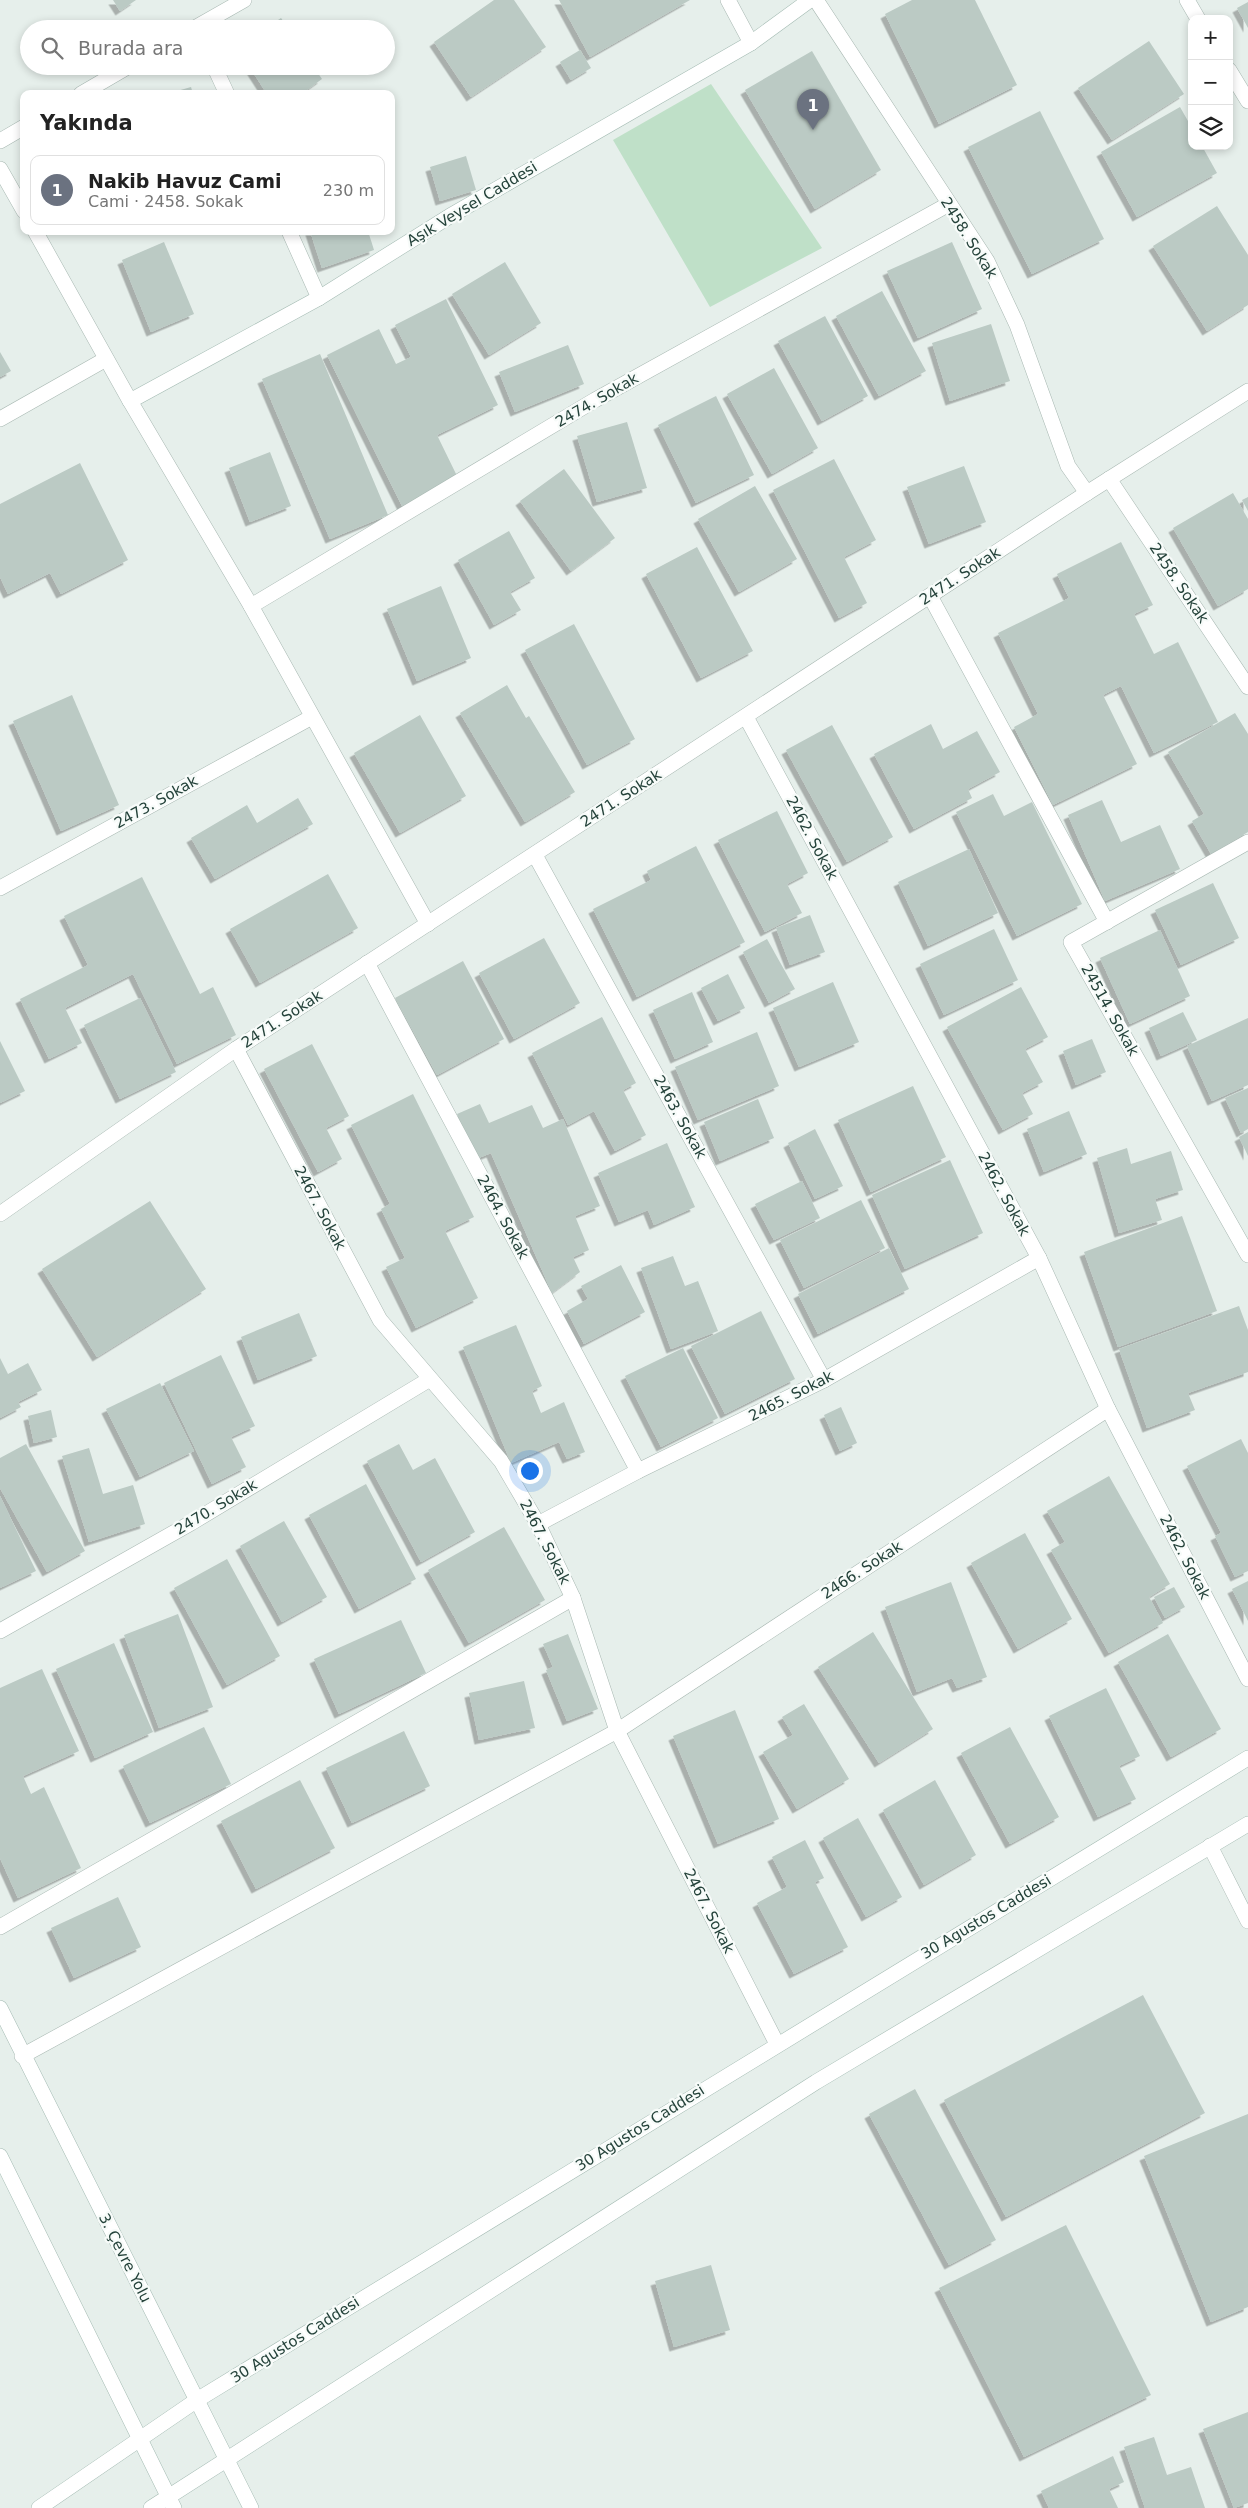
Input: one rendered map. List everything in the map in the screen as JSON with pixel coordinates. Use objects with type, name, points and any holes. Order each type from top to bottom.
[{"type":"street","points":[[210,20],[244,0]]},
{"type":"street","points":[[728,0],[751,43]]},
{"type":"street","name":"Aşık Veysel Caddesi","points":[[130,401],[319,298],[450,216],[751,43],[810,0]]},
{"type":"street","name":"2458. Sokak","points":[[816,0],[987,261],[1017,325],[1068,466],[1087,493]]},
{"type":"street","points":[[1187,0],[1196,15]]},
{"type":"street","points":[[88,90],[114,75]]},
{"type":"street","points":[[218,75],[225,90]]},
{"type":"street","points":[[1233,77],[1248,101]]},
{"type":"street","points":[[0,141],[20,129]]},
{"type":"street","points":[[0,169],[20,204]]},
{"type":"street","name":"2474. Sokak","points":[[251,606],[595,400],[949,204]]},
{"type":"street","points":[[37,235],[130,401],[251,606],[428,924]]},
{"type":"street","points":[[291,235],[319,298]]},
{"type":"street","points":[[0,419],[106,359]]},
{"type":"street","name":"2471. Sokak","points":[[0,1214],[236,1049],[1087,493],[1248,391]]},
{"type":"street","name":"2458. Sokak","points":[[1109,479],[1248,687]]},
{"type":"street","points":[[930,596],[1107,922]]},
{"type":"street","name":"2473. Sokak","points":[[0,888],[312,717]]},
{"type":"street","name":"2462. Sokak","points":[[746,717],[1039,1258],[1108,1409],[1248,1679]]},
{"type":"street","name":"24514. Sokak","points":[[1248,842],[1071,942],[1248,1255]]},
{"type":"street","name":"2463. Sokak","points":[[535,854],[824,1380]]},
{"type":"street","name":"2464. Sokak","points":[[367,963],[638,1470]]},
{"type":"street","name":"2467. Sokak","points":[[236,1049],[380,1320],[500,1461],[538,1524],[573,1598],[617,1731],[777,2044]]},
{"type":"street","name":"2465. Sokak","points":[[538,1524],[638,1470],[824,1380],[1039,1258]]},
{"type":"street","name":"2470. Sokak","points":[[0,1631],[191,1523],[430,1379]]},
{"type":"street","name":"2466. Sokak","points":[[22,2056],[617,1731],[1108,1409]]},
{"type":"street","points":[[0,1927],[573,1598]]},
{"type":"street","name":"30 Agustos Caddesi","points":[[39,2508],[198,2400],[777,2044],[1248,1758]]},
{"type":"street","points":[[151,2508],[172,2502],[226,2458],[816,2082],[1248,1824]]},
{"type":"street","points":[[1210,1846],[1248,1921]]},
{"type":"street","name":"3. Çevre Yolu","points":[[0,2008],[22,2056],[198,2400],[251,2508]]},
{"type":"street","points":[[0,2156],[172,2502]]},
{"type":"green space","points":[[711,84],[822,248],[710,307],[613,140]]},
{"type":"building","points":[[113,0],[136,0],[120,11]]},
{"type":"building","points":[[494,0],[514,0],[546,47],[471,97],[434,42]]},
{"type":"building","points":[[559,0],[690,0],[590,57]]},
{"type":"building","points":[[912,0],[975,0],[1017,85],[939,124],[885,14]]},
{"type":"building","points":[[1248,2],[1248,28],[1237,8]]},
{"type":"building","points":[[1149,41],[1184,94],[1112,140],[1078,88]]},
{"type":"building","points":[[580,50],[591,68],[571,80],[560,62]]},
{"type":"building","points":[[812,51],[881,170],[815,209],[745,90]]},
{"type":"building","points":[[255,75],[319,75],[322,79],[307,90],[264,90]]},
{"type":"building","points":[[191,87],[192,90],[180,90]]},
{"type":"building","points":[[1180,107],[1188,121],[1188,150],[1204,150],[1217,173],[1137,217],[1101,152]]},
{"type":"building","points":[[1040,111],[1104,239],[1032,274],[968,147]]},
{"type":"building","points":[[466,156],[476,190],[440,201],[430,167]]},
{"type":"building","points":[[1217,206],[1248,255],[1248,305],[1207,331],[1153,246]]},
{"type":"building","points":[[311,235],[369,235],[374,250],[322,268]]},
{"type":"building","points":[[164,242],[194,314],[151,332],[122,260]]},
{"type":"building","points":[[952,242],[982,309],[918,338],[887,271]]},
{"type":"building","points":[[505,262],[541,323],[489,355],[452,294]]},
{"type":"building","points":[[882,291],[926,371],[879,396],[836,316]]},
{"type":"building","points":[[446,299],[498,405],[437,435],[458,478],[402,506],[327,355],[379,329],[396,364],[411,357],[395,325]]},
{"type":"building","points":[[825,316],[868,396],[822,421],[778,341]]},
{"type":"building","points":[[991,324],[1010,381],[950,401],[932,343]]},
{"type":"building","points":[[568,345],[584,384],[515,412],[499,372]]},
{"type":"building","points":[[0,352],[11,371],[0,377]]},
{"type":"building","points":[[320,354],[388,515],[330,539],[262,379]]},
{"type":"building","points":[[774,368],[818,448],[772,474],[727,394]]},
{"type":"building","points":[[716,396],[754,475],[696,503],[658,425]]},
{"type":"building","points":[[627,422],[647,488],[597,502],[577,436]]},
{"type":"building","points":[[270,452],[291,506],[250,522],[229,468]]},
{"type":"building","points":[[834,459],[876,540],[844,557],[867,603],[839,618],[773,490]]},
{"type":"building","points":[[80,463],[128,560],[61,594],[50,573],[8,594],[0,577],[0,504]]},
{"type":"building","points":[[964,466],[986,522],[929,544],[907,487]]},
{"type":"building","points":[[564,469],[615,538],[571,571],[520,501]]},
{"type":"building","points":[[755,486],[797,559],[739,592],[698,519]]},
{"type":"building","points":[[1233,493],[1248,519],[1248,589],[1218,606],[1173,528]]},
{"type":"building","points":[[1248,497],[1248,511],[1242,500]]},
{"type":"building","points":[[509,531],[535,578],[510,592],[521,610],[494,625],[458,560]]},
{"type":"building","points":[[1121,542],[1153,605],[1134,614],[1154,654],[1178,642],[1218,722],[1154,753],[1121,686],[1103,695],[1137,764],[1053,805],[1014,727],[1038,714],[998,633],[1069,598],[1057,574]]},
{"type":"building","points":[[697,547],[753,651],[701,678],[646,574]]},
{"type":"building","points":[[441,586],[471,658],[417,681],[387,609]]},
{"type":"building","points":[[574,624],[635,739],[587,765],[525,650]]},
{"type":"building","points":[[507,685],[526,718],[529,716],[575,792],[525,822],[460,713]]},
{"type":"building","points":[[72,695],[119,805],[61,831],[13,721]]},
{"type":"building","points":[[1235,713],[1248,734],[1248,832],[1211,854],[1192,821],[1204,814],[1168,752]]},
{"type":"building","points":[[420,715],[466,796],[400,833],[354,753]]},
{"type":"building","points":[[931,724],[943,749],[977,731],[1000,772],[968,789],[972,798],[914,829],[874,754]]},
{"type":"building","points":[[832,725],[893,837],[847,862],[786,750]]},
{"type":"building","points":[[993,794],[1004,816],[1032,802],[1082,904],[1017,936],[956,812]]},
{"type":"building","points":[[298,798],[313,824],[215,879],[191,838],[247,805],[257,823]]},
{"type":"building","points":[[1102,800],[1121,842],[1160,825],[1180,869],[1105,901],[1068,815]]},
{"type":"building","points":[[777,811],[808,873],[787,884],[802,913],[765,932],[718,840]]},
{"type":"building","points":[[696,846],[745,942],[637,997],[593,909],[651,880],[647,871]]},
{"type":"building","points":[[969,849],[998,913],[928,946],[898,882]]},
{"type":"building","points":[[328,874],[358,928],[260,983],[230,929]]},
{"type":"building","points":[[142,877],[200,994],[213,987],[236,1035],[177,1064],[133,974],[65,1008],[82,1043],[49,1059],[20,999],[88,965],[64,916]]},
{"type":"building","points":[[1213,883],[1239,938],[1181,965],[1155,910]]},
{"type":"building","points":[[810,915],[825,952],[790,965],[776,928]]},
{"type":"building","points":[[994,929],[1018,980],[944,1015],[920,964]]},
{"type":"building","points":[[1160,930],[1190,996],[1130,1024],[1100,958]]},
{"type":"building","points":[[544,938],[580,1003],[514,1039],[479,973]]},
{"type":"building","points":[[767,939],[795,989],[769,1003],[743,952]]},
{"type":"building","points":[[463,961],[504,1039],[437,1075],[395,998]]},
{"type":"building","points":[[728,974],[745,1008],[718,1021],[701,988]]},
{"type":"building","points":[[833,982],[859,1042],[799,1067],[773,1008]]},
{"type":"building","points":[[1021,987],[1048,1037],[1025,1049],[1043,1082],[1022,1093],[1033,1114],[1003,1130],[947,1027]]},
{"type":"building","points":[[692,992],[713,1042],[675,1059],[653,1010]]},
{"type":"building","points":[[140,998],[176,1072],[120,1099],[84,1025]]},
{"type":"building","points":[[1183,1012],[1197,1040],[1161,1056],[1149,1028]]},
{"type":"building","points":[[602,1017],[636,1083],[623,1090],[646,1135],[615,1151],[594,1111],[568,1125],[532,1053]]},
{"type":"building","points":[[1248,1018],[1248,1085],[1212,1101],[1187,1046]]},
{"type":"building","points":[[757,1032],[779,1086],[698,1120],[675,1067]]},
{"type":"building","points":[[1092,1039],[1106,1072],[1076,1085],[1063,1051]]},
{"type":"building","points":[[0,1041],[25,1091],[0,1103]]},
{"type":"building","points":[[312,1044],[349,1116],[326,1128],[342,1159],[318,1172],[264,1069]]},
{"type":"building","points":[[913,1086],[946,1157],[871,1192],[838,1120]]},
{"type":"building","points":[[1248,1088],[1248,1129],[1241,1133],[1225,1098]]},
{"type":"building","points":[[413,1094],[474,1217],[445,1231],[478,1298],[416,1328],[386,1267],[405,1258],[381,1209],[390,1204],[351,1125]]},
{"type":"building","points":[[758,1099],[774,1138],[720,1161],[704,1122]]},
{"type":"building","points":[[480,1104],[489,1123],[532,1105],[543,1128],[563,1119],[600,1206],[575,1216],[589,1250],[573,1257],[580,1272],[552,1293],[491,1153],[476,1159],[457,1114]]},
{"type":"building","points":[[1069,1111],[1087,1154],[1044,1172],[1027,1129]]},
{"type":"building","points":[[815,1129],[843,1186],[815,1199],[788,1143]]},
{"type":"building","points":[[1248,1132],[1248,1156],[1239,1137]]},
{"type":"building","points":[[667,1143],[695,1207],[654,1225],[648,1210],[619,1222],[598,1173]]},
{"type":"building","points":[[1127,1148],[1131,1164],[1171,1151],[1183,1190],[1155,1199],[1162,1220],[1119,1233],[1097,1158]]},
{"type":"building","points":[[950,1160],[983,1233],[905,1269],[872,1195]]},
{"type":"building","points":[[802,1181],[820,1218],[774,1240],[755,1204]]},
{"type":"building","points":[[861,1200],[885,1248],[804,1288],[780,1240]]},
{"type":"building","points":[[150,1201],[206,1289],[97,1357],[42,1269]]},
{"type":"building","points":[[1182,1216],[1217,1311],[1118,1347],[1084,1252]]},
{"type":"building","points":[[889,1248],[909,1289],[818,1334],[798,1294]]},
{"type":"building","points":[[673,1256],[685,1286],[698,1281],[718,1331],[671,1349],[641,1268]]},
{"type":"building","points":[[621,1265],[645,1312],[584,1344],[567,1311],[588,1299],[581,1286]]},
{"type":"building","points":[[1239,1306],[1248,1330],[1248,1372],[1188,1393],[1195,1410],[1147,1428],[1119,1349]]},
{"type":"building","points":[[761,1311],[795,1379],[725,1414],[691,1346]]},
{"type":"building","points":[[299,1313],[317,1356],[258,1380],[241,1337]]},
{"type":"building","points":[[516,1325],[542,1386],[532,1391],[541,1413],[564,1402],[585,1452],[567,1459],[559,1442],[511,1463],[463,1347]]},
{"type":"building","points":[[683,1348],[718,1418],[661,1447],[625,1376]]},
{"type":"building","points":[[221,1355],[255,1426],[231,1437],[246,1467],[212,1484],[164,1383]]},
{"type":"building","points":[[0,1358],[8,1374],[28,1363],[42,1390],[18,1402],[21,1407],[0,1418]]},
{"type":"building","points":[[160,1383],[194,1451],[140,1477],[106,1409]]},
{"type":"building","points":[[841,1407],[857,1443],[840,1451],[824,1415]]},
{"type":"building","points":[[51,1410],[57,1437],[34,1443],[28,1416]]},
{"type":"building","points":[[1241,1439],[1248,1453],[1248,1571],[1235,1577],[1215,1536],[1221,1533],[1187,1466]]},
{"type":"building","points":[[26,1444],[85,1551],[47,1572],[0,1488],[0,1458]]},
{"type":"building","points":[[399,1444],[413,1470],[435,1458],[475,1532],[421,1562],[367,1461]]},
{"type":"building","points":[[89,1448],[103,1494],[133,1485],[145,1524],[89,1542],[62,1456]]},
{"type":"building","points":[[1109,1476],[1170,1584],[1149,1597],[1163,1623],[1109,1653],[1051,1550],[1065,1542],[1047,1511]]},
{"type":"building","points":[[366,1484],[416,1579],[359,1609],[309,1515]]},
{"type":"building","points":[[0,1496],[36,1571],[0,1588]]},
{"type":"building","points":[[284,1521],[327,1597],[282,1622],[240,1546]]},
{"type":"building","points":[[504,1527],[545,1600],[469,1643],[428,1570]]},
{"type":"building","points":[[1025,1533],[1072,1619],[1018,1649],[971,1563]]},
{"type":"building","points":[[227,1559],[280,1656],[227,1685],[174,1588]]},
{"type":"building","points":[[1248,1581],[1248,1621],[1232,1589]]},
{"type":"building","points":[[951,1582],[987,1677],[957,1688],[952,1678],[917,1692],[885,1607]]},
{"type":"building","points":[[1174,1587],[1185,1607],[1165,1618],[1154,1597]]},
{"type":"building","points":[[178,1614],[213,1707],[159,1728],[124,1635]]},
{"type":"building","points":[[401,1620],[426,1673],[339,1714],[314,1659]]},
{"type":"building","points":[[873,1632],[933,1729],[879,1763],[818,1667]]},
{"type":"building","points":[[568,1634],[598,1709],[567,1721],[546,1670],[553,1667],[543,1644]]},
{"type":"building","points":[[1168,1634],[1221,1729],[1171,1757],[1118,1662]]},
{"type":"building","points":[[114,1643],[153,1732],[95,1758],[56,1669]]},
{"type":"building","points":[[42,1669],[79,1751],[23,1776],[31,1794],[44,1787],[81,1868],[18,1898],[0,1858],[0,1688]]},
{"type":"building","points":[[524,1681],[535,1728],[479,1740],[469,1693]]},
{"type":"building","points":[[1106,1688],[1140,1756],[1119,1766],[1136,1799],[1098,1817],[1049,1716]]},
{"type":"building","points":[[804,1704],[849,1779],[797,1809],[763,1752],[793,1735],[782,1717]]},
{"type":"building","points":[[735,1710],[779,1819],[718,1844],[673,1736]]},
{"type":"building","points":[[204,1727],[231,1784],[150,1823],[123,1766]]},
{"type":"building","points":[[1010,1727],[1059,1817],[1010,1844],[961,1753]]},
{"type":"building","points":[[404,1731],[430,1786],[352,1823],[326,1768]]},
{"type":"building","points":[[300,1780],[335,1848],[256,1889],[221,1821]]},
{"type":"building","points":[[935,1780],[976,1855],[924,1885],[883,1810]]},
{"type":"building","points":[[858,1818],[902,1897],[866,1917],[823,1838]]},
{"type":"building","points":[[805,1840],[824,1878],[815,1882],[848,1947],[794,1974],[757,1903],[787,1887],[772,1857]]},
{"type":"building","points":[[118,1897],[141,1947],[74,1978],[51,1928]]},
{"type":"building","points":[[1143,1995],[1205,2113],[1006,2217],[944,2100]]},
{"type":"building","points":[[915,2089],[996,2240],[949,2265],[869,2114]]},
{"type":"building","points":[[1248,2114],[1248,2307],[1211,2322],[1144,2156]]},
{"type":"building","points":[[1066,2225],[1151,2395],[1024,2457],[939,2288]]},
{"type":"building","points":[[711,2265],[730,2330],[674,2347],[655,2281]]},
{"type":"building","points":[[1248,2412],[1248,2503],[1234,2508],[1203,2429]]},
{"type":"building","points":[[1154,2437],[1167,2475],[1191,2467],[1205,2508],[1145,2508],[1124,2447]]},
{"type":"building","points":[[1113,2456],[1124,2482],[1109,2489],[1118,2508],[1049,2508],[1041,2491]]},
{"type":"place","name":"Nakib Havuz Cami","points":[[813,130]]}]
